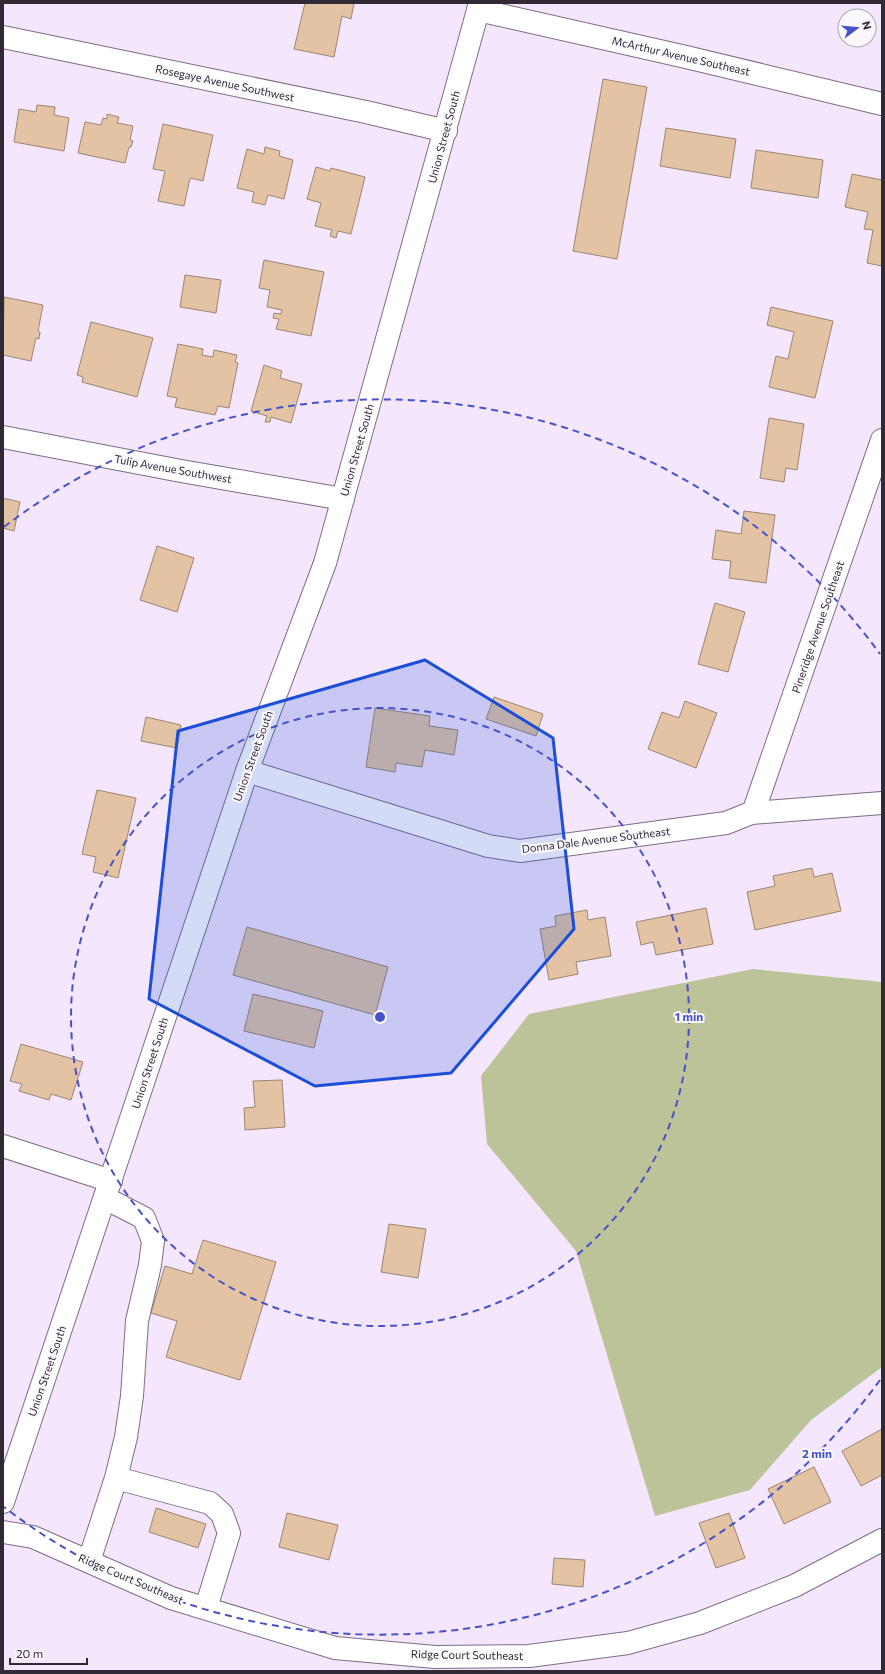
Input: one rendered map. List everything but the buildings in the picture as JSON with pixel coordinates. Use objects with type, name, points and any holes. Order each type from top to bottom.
[{"type":"street","name":"McArthur Avenue Southeast","points":[[479,7],[882,104]]},
{"type":"street","name":"Union Street South","points":[[3,1502],[247,771],[325,563],[446,131],[479,7]]},
{"type":"street","name":"Rosegaye Avenue Southwest","points":[[3,37],[366,112],[446,131]]},
{"type":"street","name":"Tulip Avenue Southwest","points":[[3,437],[181,471],[343,499]]},
{"type":"street","name":"Pineridge Avenue Southeast","points":[[753,813],[882,440]]},
{"type":"street","name":"Donna Dale Avenue Southeast","points":[[247,771],[488,846],[520,851],[726,823],[753,813],[882,803]]},
{"type":"street","points":[[3,1146],[108,1189],[144,1218],[153,1241],[150,1265],[138,1321],[132,1396],[126,1437],[116,1478],[89,1561]]},
{"type":"street","points":[[116,1478],[210,1503],[222,1514],[228,1533],[206,1608]]},
{"type":"street","name":"Ridge Court Southeast","points":[[3,1532],[33,1537],[171,1598],[335,1648],[436,1657],[529,1656],[628,1643],[700,1623],[794,1586],[882,1540]]},
{"type":"highlighted area","points":[[425,660],[553,738],[574,929],[451,1073],[315,1086],[149,999],[178,731]]},
{"type":"green space","points":[[753,969],[882,982],[882,1367],[811,1420],[750,1490],[655,1516],[576,1251],[487,1144],[481,1076],[529,1014]]}]
